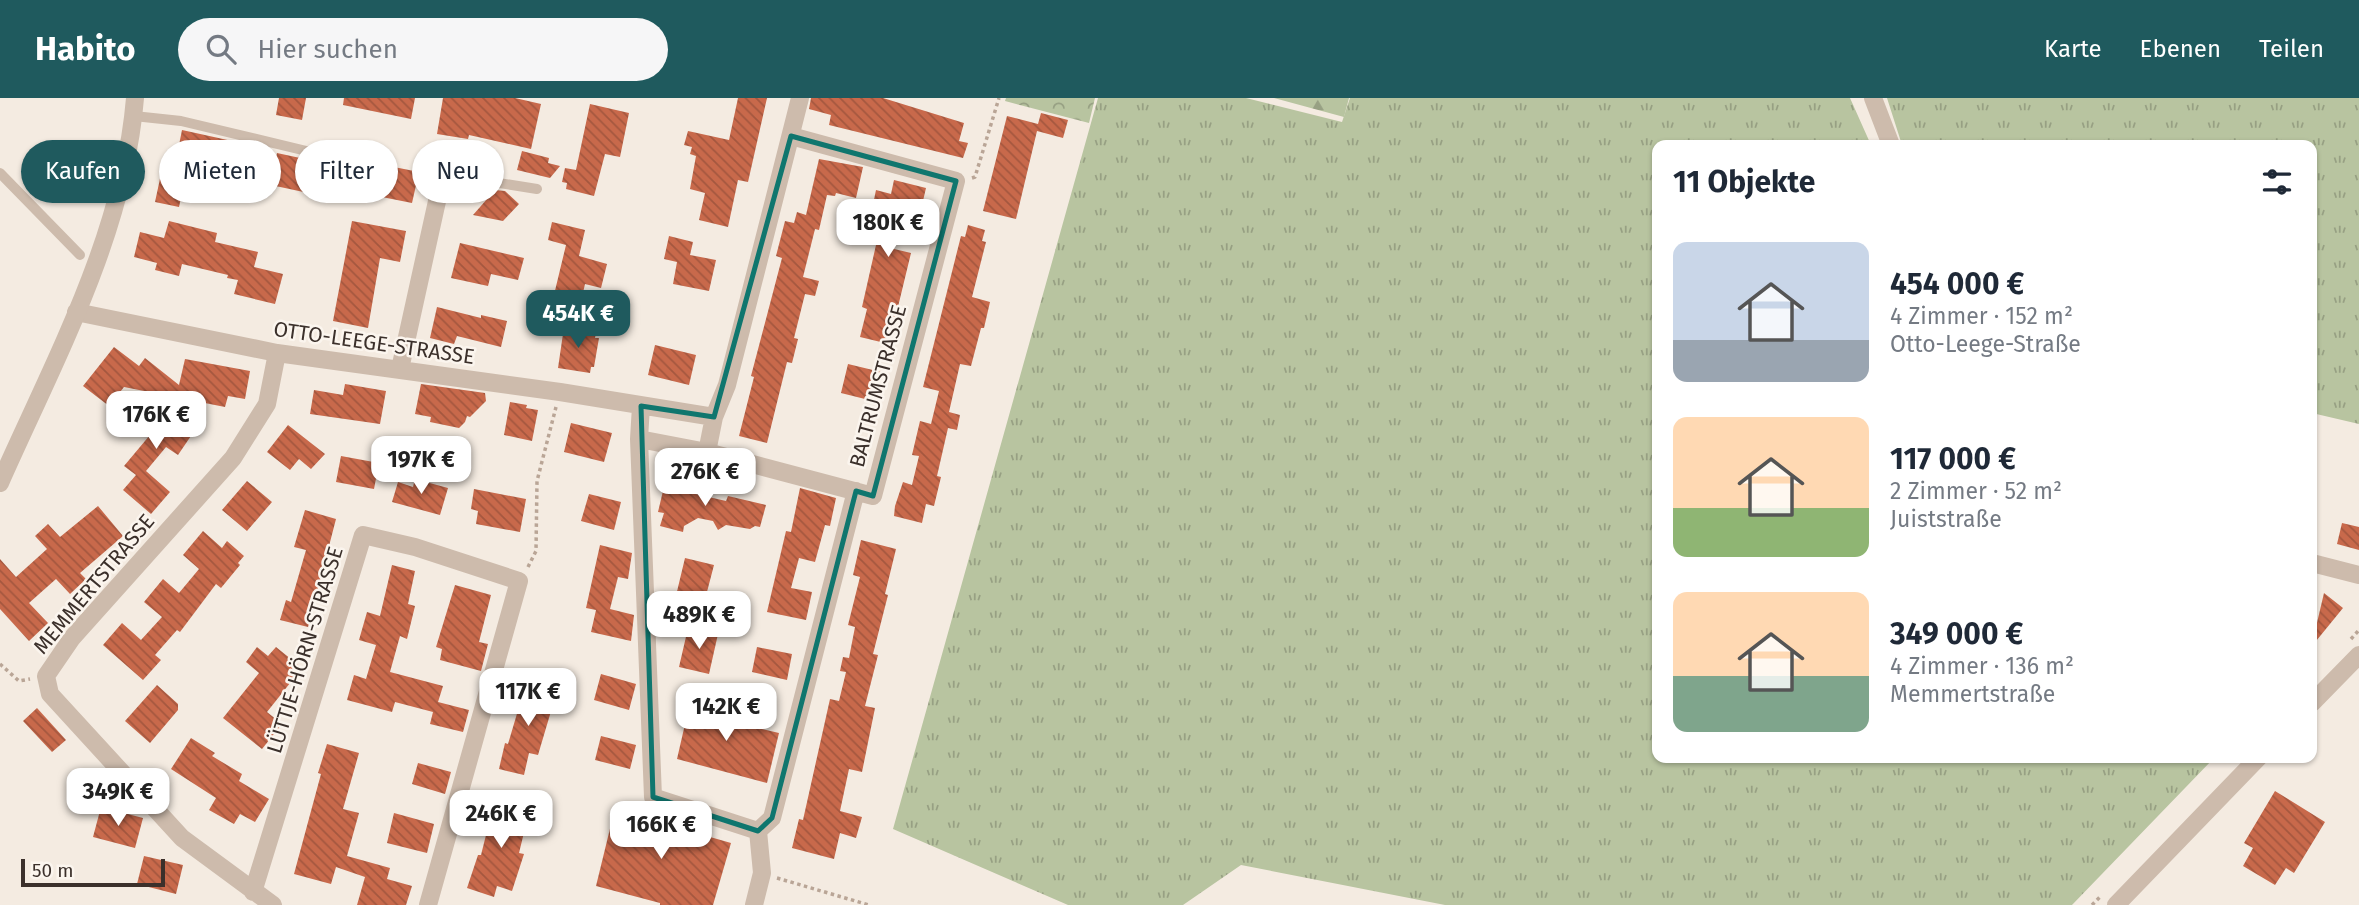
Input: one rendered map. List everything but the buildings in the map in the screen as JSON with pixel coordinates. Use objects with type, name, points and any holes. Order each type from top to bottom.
[{"type":"street","points":[[707,452],[714,417],[727,385],[800,98]]},
{"type":"street","points":[[1873,98],[1889,140]]},
{"type":"street","points":[[0,483],[76,312],[104,237],[121,178],[135,107]]},
{"type":"street","points":[[791,136],[956,181]]},
{"type":"street","name":"BALTRUMSTRASSE","points":[[639,439],[707,452],[873,496],[956,181]]},
{"type":"street","points":[[400,369],[437,203]]},
{"type":"street","name":"OTTO-LEEGE-STRASSE","points":[[76,312],[278,353],[560,392],[714,417]]},
{"type":"street","name":"MEMMERTSTRASSE","points":[[273,905],[182,838],[50,694],[46,676],[72,638],[233,458],[267,404],[278,353]]},
{"type":"street","points":[[641,406],[639,439],[653,797],[758,831]]},
{"type":"street","points":[[758,831],[772,818],[856,491]]},
{"type":"street","name":"LÜTTJE-HÖRN-STRASSE","points":[[253,892],[363,535],[415,547],[519,581]]},
{"type":"street","points":[[2317,564],[2359,575]]},
{"type":"street","points":[[428,905],[519,581]]},
{"type":"street","points":[[2317,698],[2359,655]]},
{"type":"street","points":[[2116,905],[2253,763]]},
{"type":"street","points":[[754,905],[762,873],[758,831]]},
{"type":"lane","points":[[135,107],[295,148]]},
{"type":"lane","points":[[0,173],[80,255]]},
{"type":"lane","points":[[504,184],[537,189]]},
{"type":"path","points":[[956,181],[975,177],[999,98]]},
{"type":"path","points":[[519,581],[536,551],[537,481],[560,392]]},
{"type":"path","points":[[0,664],[19,681],[46,676]]},
{"type":"path","points":[[762,873],[869,905]]},
{"type":"highlighted area","points":[[791,136],[956,181],[873,496],[856,491],[772,818],[758,831],[653,797],[641,406],[714,417]]},
{"type":"green space","points":[[1006,98],[1095,98],[1089,123],[1005,101]]},
{"type":"green space","points":[[1098,98],[1246,98],[1342,122],[1350,98],[1850,98],[1869,140],[1652,140],[1652,763],[2209,763],[2072,905],[1445,905],[1241,865],[1183,905],[1068,905],[893,829]]},
{"type":"green space","points":[[1274,98],[1349,98],[1344,117]]},
{"type":"green space","points":[[1887,98],[2359,98],[2359,424],[2317,414],[2317,140],[1900,140]]}]
